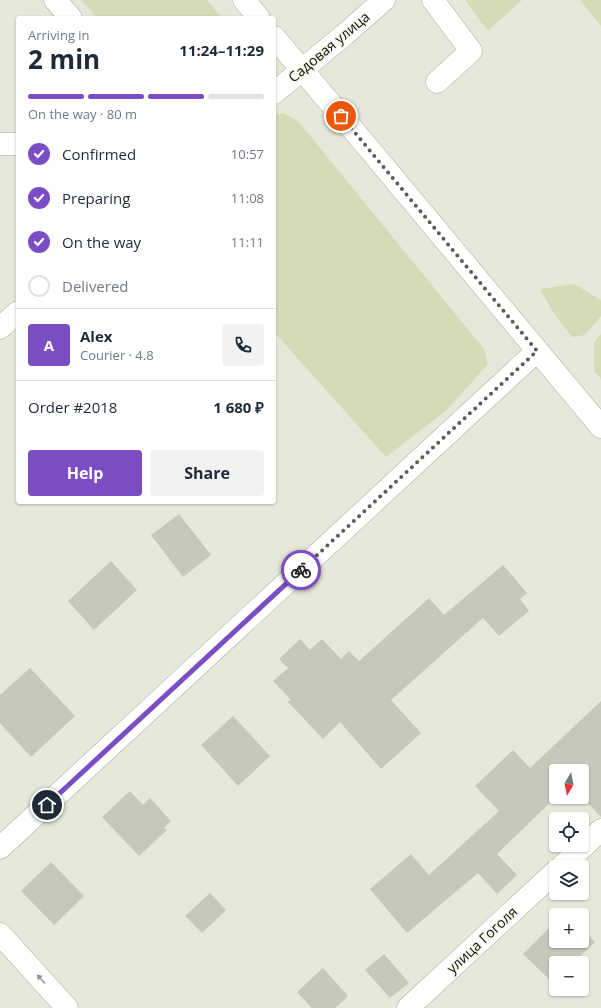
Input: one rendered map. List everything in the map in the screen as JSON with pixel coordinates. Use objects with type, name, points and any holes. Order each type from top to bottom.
[{"type":"street","points":[[56,0],[69,16]]},
{"type":"street","points":[[244,0],[256,16]]},
{"type":"street","name":"Садовая улица","points":[[276,91],[302,71],[384,0]]},
{"type":"street","points":[[433,0],[471,51],[437,82]]},
{"type":"street","points":[[276,39],[601,426]]},
{"type":"street","points":[[0,144],[16,144]]},
{"type":"street","points":[[0,328],[16,314]]},
{"type":"street","points":[[0,848],[537,351]]},
{"type":"street","points":[[569,860],[601,830]]},
{"type":"street","name":"улица Гоголя","points":[[408,1008],[549,877]]},
{"type":"street","points":[[0,934],[67,1008]]},
{"type":"green space","points":[[81,0],[207,0],[220,16],[95,16]]},
{"type":"green space","points":[[465,0],[522,0],[488,31]]},
{"type":"green space","points":[[580,0],[601,0],[601,26]]},
{"type":"green space","points":[[283,113],[298,121],[484,349],[488,364],[447,410],[386,457],[276,334],[276,115]]},
{"type":"green space","points":[[574,284],[601,300],[601,316],[585,335],[572,337],[553,312],[540,289]]},
{"type":"green space","points":[[601,334],[601,379],[594,371],[594,342]]},
{"type":"building","points":[[179,514],[211,555],[183,577],[151,535]]},
{"type":"building","points":[[111,561],[137,590],[94,630],[68,601]]},
{"type":"building","points":[[503,565],[527,593],[520,599],[529,611],[499,636],[483,618],[391,700],[421,733],[381,769],[340,722],[323,739],[288,702],[291,700],[273,681],[288,668],[279,659],[300,639],[310,650],[322,639],[341,659],[349,651],[359,661],[429,598],[444,615]]},
{"type":"building","points":[[30,668],[75,716],[31,757],[0,723],[0,695]]},
{"type":"building","points":[[601,701],[601,817],[589,804],[589,764],[549,764],[549,804],[497,854],[517,875],[497,894],[478,873],[407,933],[370,889],[411,854],[429,875],[499,811],[475,786],[513,750],[530,768]]},
{"type":"building","points":[[233,716],[270,756],[238,786],[201,745]]},
{"type":"building","points":[[130,791],[143,805],[150,798],[171,821],[164,828],[167,830],[139,856],[102,817]]},
{"type":"building","points":[[51,862],[84,896],[54,925],[21,891]]},
{"type":"building","points":[[210,893],[226,910],[202,933],[185,916]]},
{"type":"building","points":[[549,928],[549,948],[589,948],[580,956],[549,956],[549,979],[523,954]]},
{"type":"building","points":[[589,936],[595,942],[589,948]]},
{"type":"building","points":[[384,954],[409,983],[390,998],[365,970]]},
{"type":"building","points":[[323,968],[348,996],[335,1008],[312,1008],[297,992]]},
{"type":"way so far","points":[[301,570],[537,351],[341,116]]},
{"type":"route","points":[[47,805],[301,570]]}]
